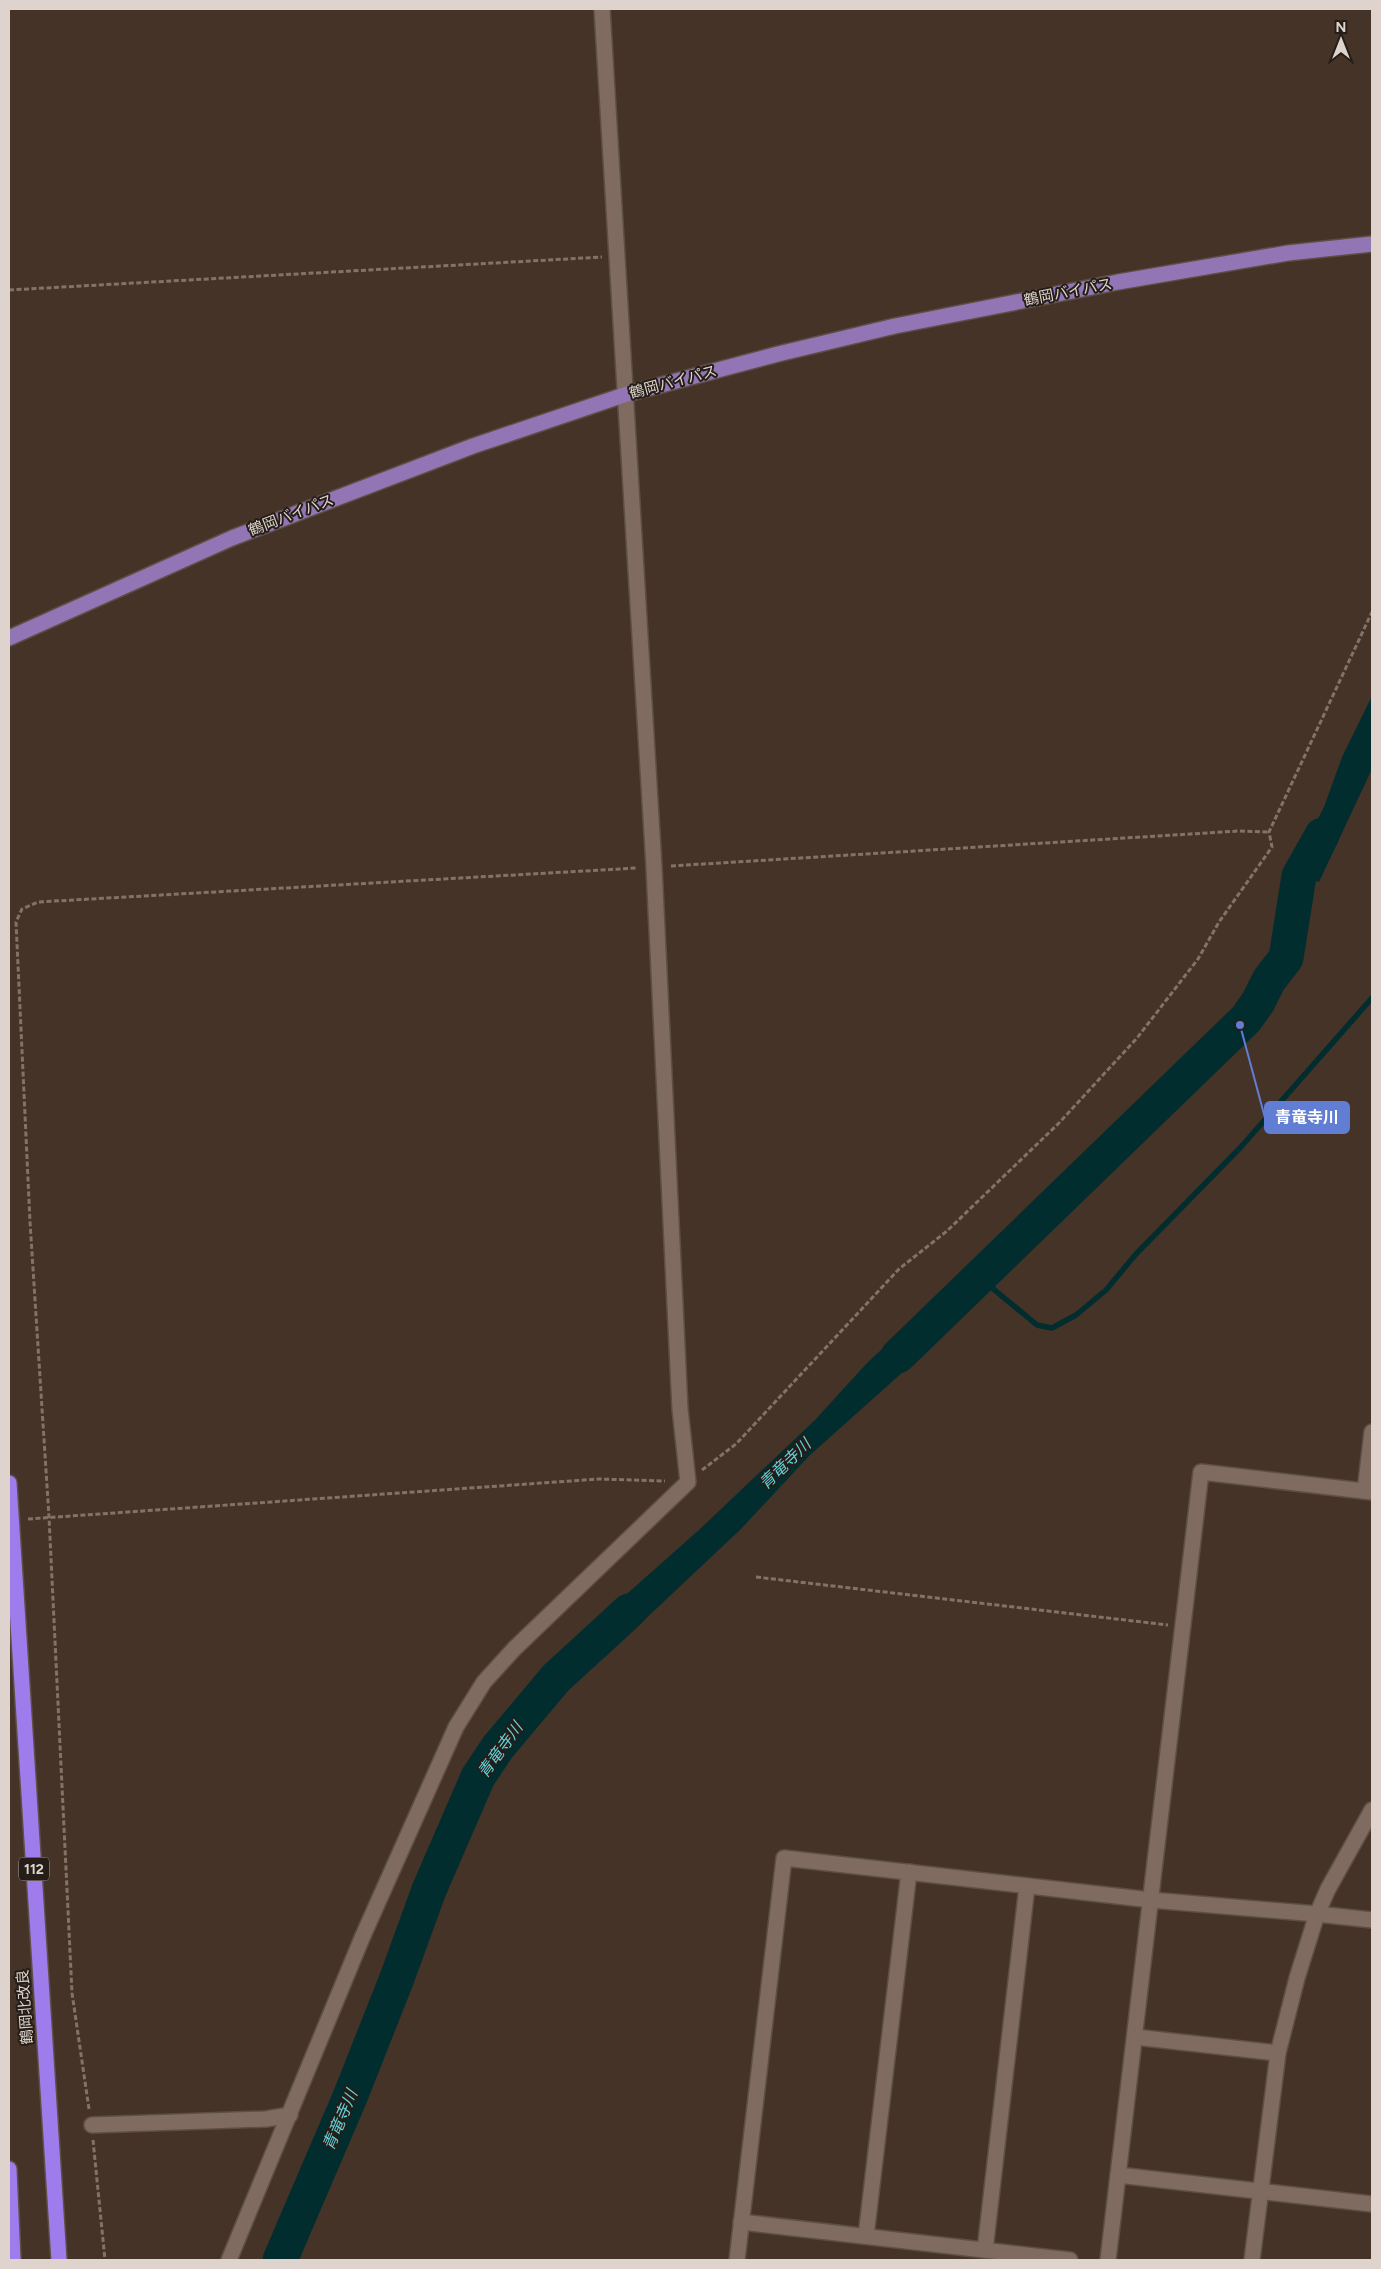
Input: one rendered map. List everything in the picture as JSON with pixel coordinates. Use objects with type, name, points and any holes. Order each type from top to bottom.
[{"type":"highway","name":"鶴岡北改良","points":[[9,1483],[59,2260]]},
{"type":"highway","points":[[9,2169],[13,2260]]},
{"type":"main road","name":"鶴岡バイパス","points":[[9,638],[232,538],[473,446],[627,394],[778,354],[895,326],[1118,282],[1260,258],[1372,244]]},
{"type":"street","points":[[229,2260],[362,1938],[456,1727],[484,1682],[514,1649],[688,1482],[680,1409],[654,868],[627,394],[602,9]]},
{"type":"street","points":[[1108,2260],[1201,1472],[1369,1492],[1372,1432]]},
{"type":"street","points":[[1252,2260],[1278,2053],[1297,1978],[1317,1914],[1349,1849],[1372,1810]]},
{"type":"street","points":[[737,2260],[784,1858],[1151,1900],[1372,1920]]},
{"type":"street","points":[[866,2236],[908,1872]]},
{"type":"street","points":[[985,2250],[1027,1886]]},
{"type":"street","points":[[1135,2037],[1278,2053]]},
{"type":"street","points":[[92,2125],[266,2119],[290,2115]]},
{"type":"street","points":[[1118,2175],[1372,2204]]},
{"type":"street","points":[[742,2222],[1070,2260]]},
{"type":"path","points":[[9,290],[617,256]]},
{"type":"path","points":[[11,1521],[599,1479],[688,1482],[736,1444],[899,1269],[946,1231],[1059,1123],[1137,1038],[1198,959],[1219,922],[1272,847],[1269,832],[1372,612]]},
{"type":"path","points":[[105,2260],[92,2125],[72,1993],[49,1517],[30,1232],[16,922],[22,909],[38,902],[654,868],[1229,832],[1269,832]]},
{"type":"path","points":[[756,1577],[1183,1627]]},
{"type":"water","points":[[1372,696],[1372,769],[1319,882],[1290,873],[1324,807],[1342,757]]},
{"type":"water","points":[[920,1314],[942,1333],[913,1363],[809,1456],[741,1529],[605,1657],[586,1635],[611,1608],[700,1529],[815,1420],[867,1363]]},
{"type":"waterway","name":"青竜寺川","points":[[898,1356],[1246,1019],[1258,1002],[1269,980],[1286,958],[1299,876],[1322,835]]},
{"type":"waterway","points":[[980,1278],[1037,1325],[1052,1328],[1076,1315],[1106,1290],[1136,1254],[1240,1148],[1372,998]]},
{"type":"waterway","name":"青竜寺川","points":[[280,2260],[350,2097],[429,1890],[478,1777],[498,1747],[556,1678],[629,1611]]},
{"type":"place","name":"青竜寺川","points":[[1240,1025]]}]
